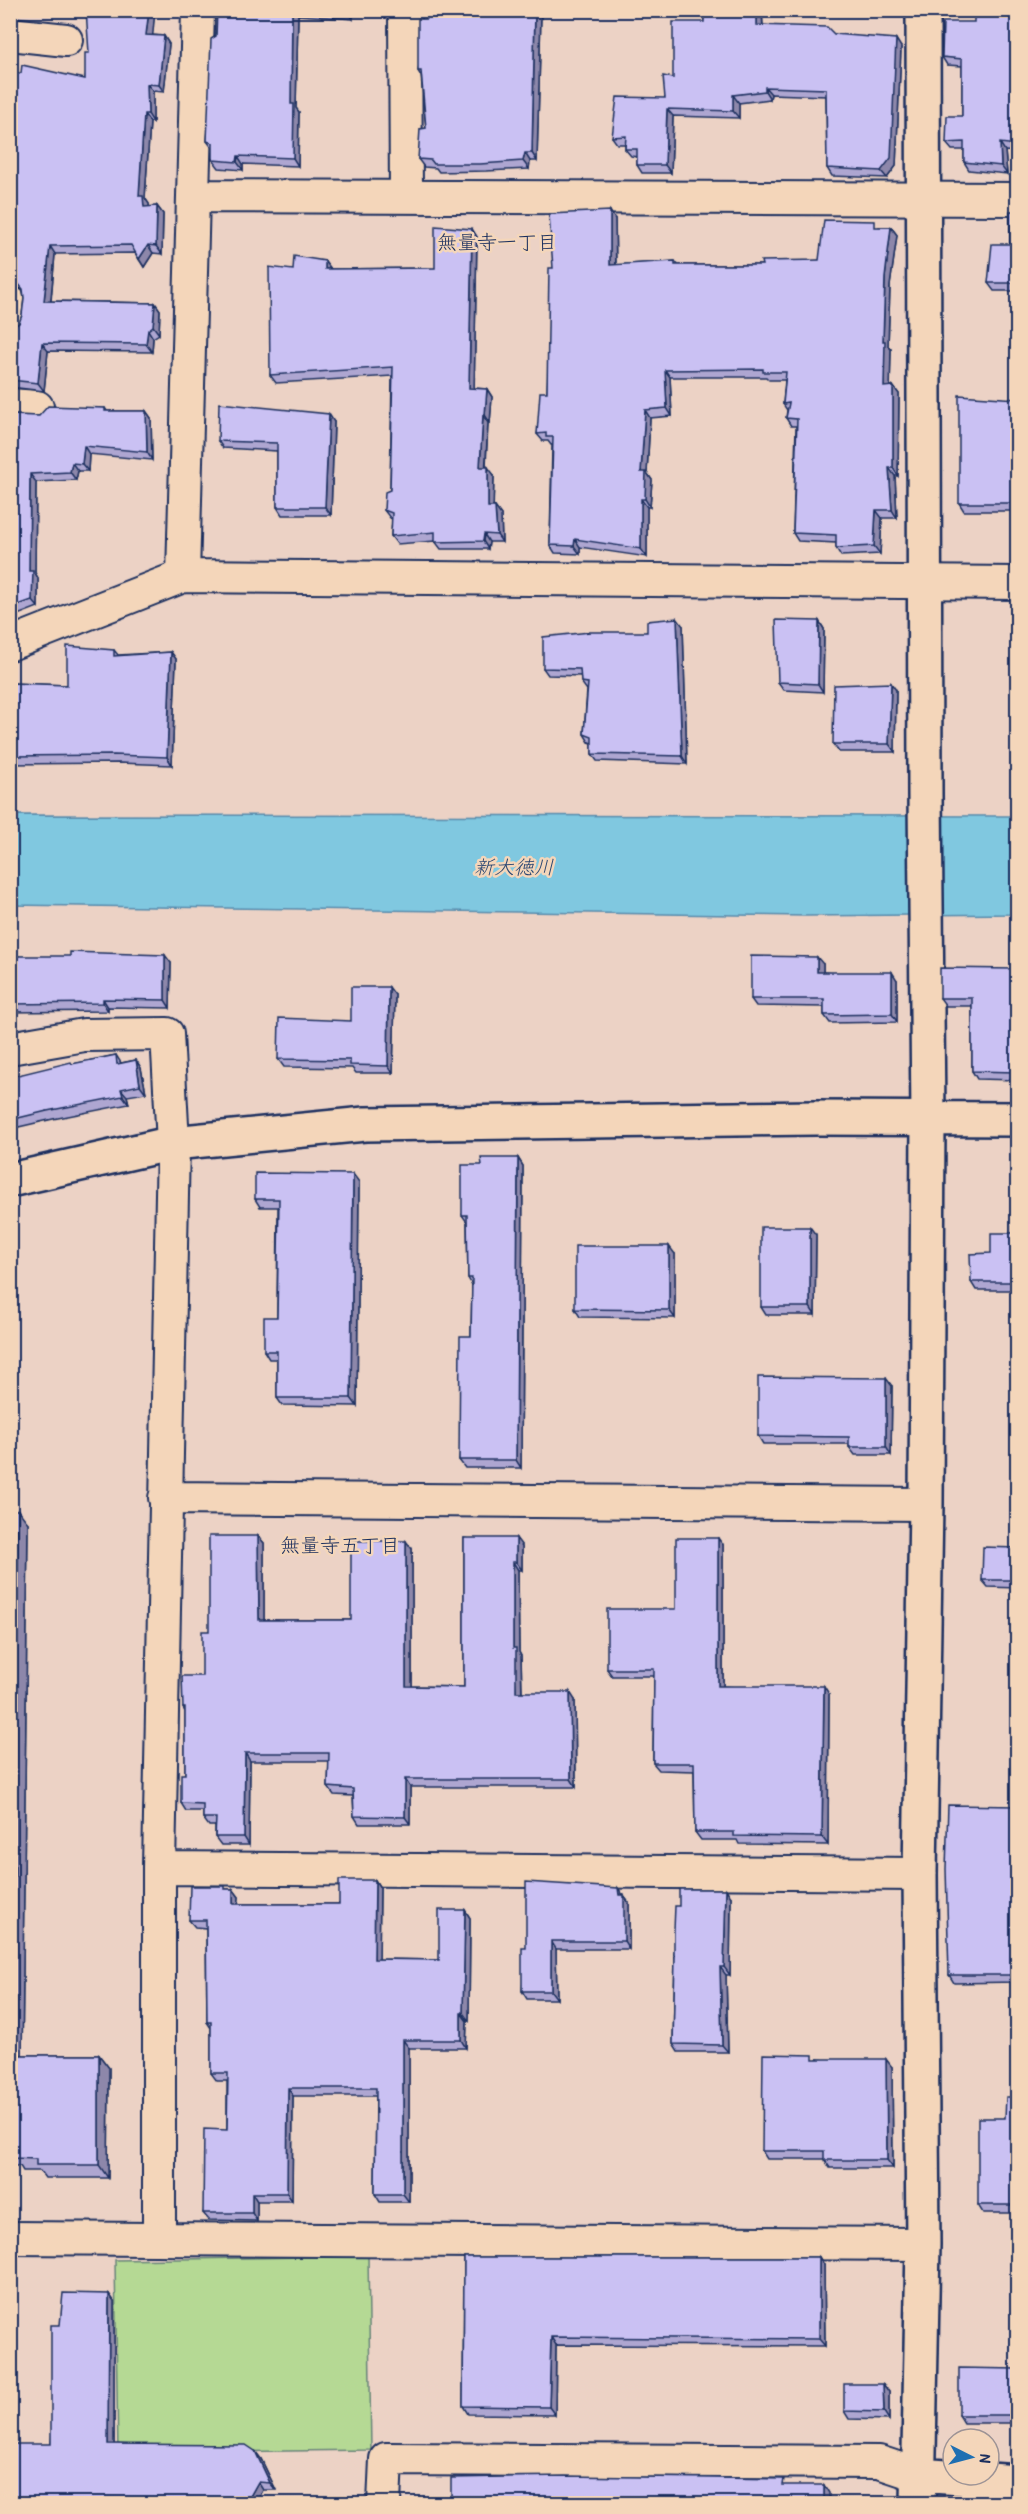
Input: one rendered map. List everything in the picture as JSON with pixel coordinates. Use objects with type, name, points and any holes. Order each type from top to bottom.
[{"type":"street","points":[[183,576],[198,10]]},
{"type":"street","points":[[405,10],[406,197]]},
{"type":"street","points":[[918,2489],[923,2244],[920,1874],[926,1504],[928,1119],[923,10]]},
{"type":"street","points":[[10,34],[66,40]]},
{"type":"street","points":[[193,196],[1017,199]]},
{"type":"street","points":[[10,644],[183,576],[1017,584]]},
{"type":"street","points":[[10,1048],[84,1035],[167,1034],[173,1143],[159,1868],[159,2237]]},
{"type":"street","points":[[10,1180],[173,1143],[365,1124],[816,1118],[1017,1119]]},
{"type":"street","points":[[165,1498],[926,1504]]},
{"type":"street","points":[[159,1868],[920,1874]]},
{"type":"street","points":[[10,2238],[159,2237],[923,2244]]},
{"type":"street","points":[[384,2504],[386,2459],[879,2462],[918,2489],[1017,2482]]},
{"type":"green space","points":[[368,2256],[371,2450],[118,2453],[115,2260]]},
{"type":"water","name":"新大徳川","points":[[11,815],[1017,816],[1017,914],[806,916],[11,905]]},
{"type":"building","points":[[86,10],[149,10],[146,35],[164,36],[159,85],[147,84],[148,114],[144,114],[139,196],[143,196],[144,207],[157,206],[156,246],[148,245],[139,259],[131,245],[50,246],[44,301],[155,303],[153,326],[148,330],[146,344],[42,343],[38,383],[10,380],[10,329],[19,323],[24,298],[23,289],[17,282],[10,279],[11,73],[21,73],[22,65],[85,79],[85,53],[89,53]]},
{"type":"building","points":[[217,10],[292,10],[293,158],[238,156],[237,162],[213,160],[213,143],[207,141],[211,39],[216,36]]},
{"type":"building","points":[[426,10],[535,10],[532,153],[525,153],[523,161],[434,164],[431,160],[418,159],[420,129],[426,128],[421,71],[418,71],[418,19],[426,19]]},
{"type":"building","points":[[704,10],[757,10],[757,25],[827,27],[834,34],[896,39],[891,158],[881,171],[827,168],[826,89],[765,87],[765,91],[733,95],[733,111],[667,109],[665,165],[637,165],[637,149],[625,149],[626,136],[612,137],[617,97],[665,98],[663,76],[673,78],[673,22],[704,22]]},
{"type":"building","points":[[974,10],[1017,10],[1017,145],[1000,143],[1001,166],[964,162],[964,142],[946,143],[947,116],[962,116],[962,59],[942,57],[943,22],[974,22]]},
{"type":"building","points":[[610,211],[610,265],[675,261],[675,265],[762,265],[761,261],[819,260],[824,220],[875,221],[875,227],[891,227],[885,278],[883,341],[885,341],[884,387],[893,386],[893,468],[889,468],[892,510],[876,510],[874,546],[836,548],[836,535],[793,533],[797,419],[786,418],[789,403],[783,404],[786,372],[763,372],[763,369],[665,370],[667,408],[645,410],[641,472],[646,472],[645,499],[641,499],[641,549],[575,539],[574,546],[550,545],[553,437],[546,437],[546,433],[537,434],[540,392],[547,392],[549,268],[553,268],[549,214]]},
{"type":"building","points":[[1010,211],[1017,211],[1017,241],[1010,242]]},
{"type":"building","points":[[435,226],[472,229],[469,388],[487,389],[480,467],[488,467],[488,507],[495,507],[497,535],[484,534],[483,541],[435,542],[435,532],[391,536],[392,513],[384,510],[385,492],[390,490],[393,367],[270,375],[269,267],[293,270],[294,256],[325,261],[325,269],[435,268]]},
{"type":"building","points":[[992,244],[1017,244],[1017,283],[988,283]]},
{"type":"building","points":[[959,395],[1017,399],[1017,491],[1012,491],[1012,503],[959,503]]},
{"type":"building","points":[[219,403],[329,414],[325,507],[277,507],[277,443],[218,441]]},
{"type":"building","points":[[48,406],[105,408],[105,411],[146,411],[147,452],[84,446],[82,464],[72,463],[70,472],[30,474],[29,571],[33,571],[32,600],[10,608],[10,415],[39,416]]},
{"type":"building","points":[[677,618],[682,756],[592,754],[592,737],[584,734],[588,683],[581,682],[580,669],[543,668],[543,637],[590,632],[647,632],[647,621]]},
{"type":"building","points":[[776,620],[819,621],[818,684],[778,682]]},
{"type":"building","points":[[67,646],[114,650],[114,656],[171,652],[167,757],[10,756],[10,683],[67,685]]},
{"type":"building","points":[[891,683],[889,744],[833,744],[834,685]]},
{"type":"building","points":[[70,952],[165,955],[165,1000],[103,999],[103,1003],[10,1004],[10,956],[70,956]]},
{"type":"building","points":[[751,956],[817,957],[817,972],[892,972],[892,1014],[824,1015],[824,999],[751,999]]},
{"type":"building","points":[[940,968],[1015,969],[1016,1072],[972,1071],[972,998],[940,998]]},
{"type":"building","points":[[351,987],[389,987],[388,1066],[350,1065],[350,1060],[278,1059],[279,1018],[351,1021]]},
{"type":"building","points":[[116,1055],[117,1064],[136,1060],[140,1085],[121,1089],[123,1096],[10,1120],[10,1077],[71,1062],[72,1064]]},
{"type":"building","points":[[481,1158],[518,1158],[516,1460],[459,1460],[460,1336],[471,1336],[472,1278],[468,1278],[467,1215],[462,1215],[462,1165],[482,1165]]},
{"type":"building","points":[[255,1173],[353,1174],[351,1398],[277,1398],[277,1351],[264,1351],[264,1317],[277,1317],[279,1199],[255,1199]]},
{"type":"building","points":[[1013,1215],[1017,1215],[1017,1282],[971,1282],[970,1254],[991,1253],[991,1233],[1013,1233]]},
{"type":"building","points":[[761,1227],[810,1227],[810,1307],[761,1307]]},
{"type":"building","points":[[575,1246],[669,1246],[669,1310],[575,1309]]},
{"type":"building","points":[[758,1377],[886,1378],[886,1447],[849,1447],[849,1437],[758,1436]]},
{"type":"building","points":[[10,1510],[18,1510],[13,2053],[15,2055],[99,2055],[99,2165],[36,2165],[36,2159],[14,2158],[14,2153],[10,2153]]},
{"type":"building","points":[[209,1536],[258,1536],[259,1620],[351,1620],[351,1541],[406,1541],[406,1686],[464,1687],[464,1538],[516,1538],[516,1562],[513,1562],[513,1648],[516,1648],[516,1692],[570,1692],[571,1779],[405,1779],[405,1817],[354,1816],[353,1789],[328,1787],[329,1753],[245,1753],[244,1837],[215,1837],[216,1818],[203,1818],[203,1804],[181,1803],[181,1774],[185,1774],[185,1708],[183,1708],[182,1676],[202,1676],[202,1631],[209,1631]]},
{"type":"building","points":[[676,1538],[718,1538],[718,1686],[824,1686],[822,1837],[734,1836],[734,1832],[695,1832],[694,1763],[653,1763],[654,1669],[607,1669],[607,1609],[676,1609]]},
{"type":"building","points":[[983,1547],[1017,1548],[1017,1580],[982,1580]]},
{"type":"building","points":[[948,1805],[1017,1806],[1017,1975],[949,1975],[946,1869]]},
{"type":"building","points":[[339,1880],[375,1880],[374,1959],[439,1960],[439,1910],[465,1910],[461,2040],[403,2040],[403,2194],[375,2194],[376,2088],[288,2088],[287,2193],[252,2193],[252,2213],[203,2213],[204,2129],[227,2130],[228,2073],[211,2073],[211,2022],[207,2022],[206,1920],[189,1920],[190,1886],[225,1886],[225,1889],[233,1889],[233,1904],[339,1904]]},
{"type":"building","points":[[526,1882],[618,1888],[619,1895],[624,1895],[624,1941],[551,1941],[551,1991],[522,1991],[522,1948],[526,1948]]},
{"type":"building","points":[[679,1889],[726,1889],[724,1967],[720,1967],[722,2045],[673,2044],[674,1930],[675,1906],[679,1906]]},
{"type":"building","points":[[763,2054],[813,2055],[813,2059],[886,2059],[887,2160],[824,2160],[824,2151],[762,2151]]},
{"type":"building","points":[[1006,2097],[1017,2097],[1017,2205],[978,2205],[978,2118],[1005,2118]]},
{"type":"building","points":[[464,2257],[819,2257],[819,2339],[551,2337],[549,2407],[463,2406]]},
{"type":"building","points":[[63,2293],[109,2294],[108,2444],[246,2445],[255,2451],[270,2483],[258,2482],[249,2498],[225,2504],[10,2504],[10,2444],[51,2444],[51,2325],[60,2325]]},
{"type":"building","points":[[959,2368],[1017,2369],[1017,2415],[959,2415]]},
{"type":"building","points":[[844,2384],[883,2384],[884,2412],[844,2411]]},
{"type":"building","points":[[565,2476],[784,2479],[783,2485],[824,2485],[824,2504],[451,2504],[451,2478]]},
{"type":"district","name":"無量寺一丁目","points":[[497,241]]},
{"type":"district","name":"無量寺五丁目","points":[[340,1544]]}]
